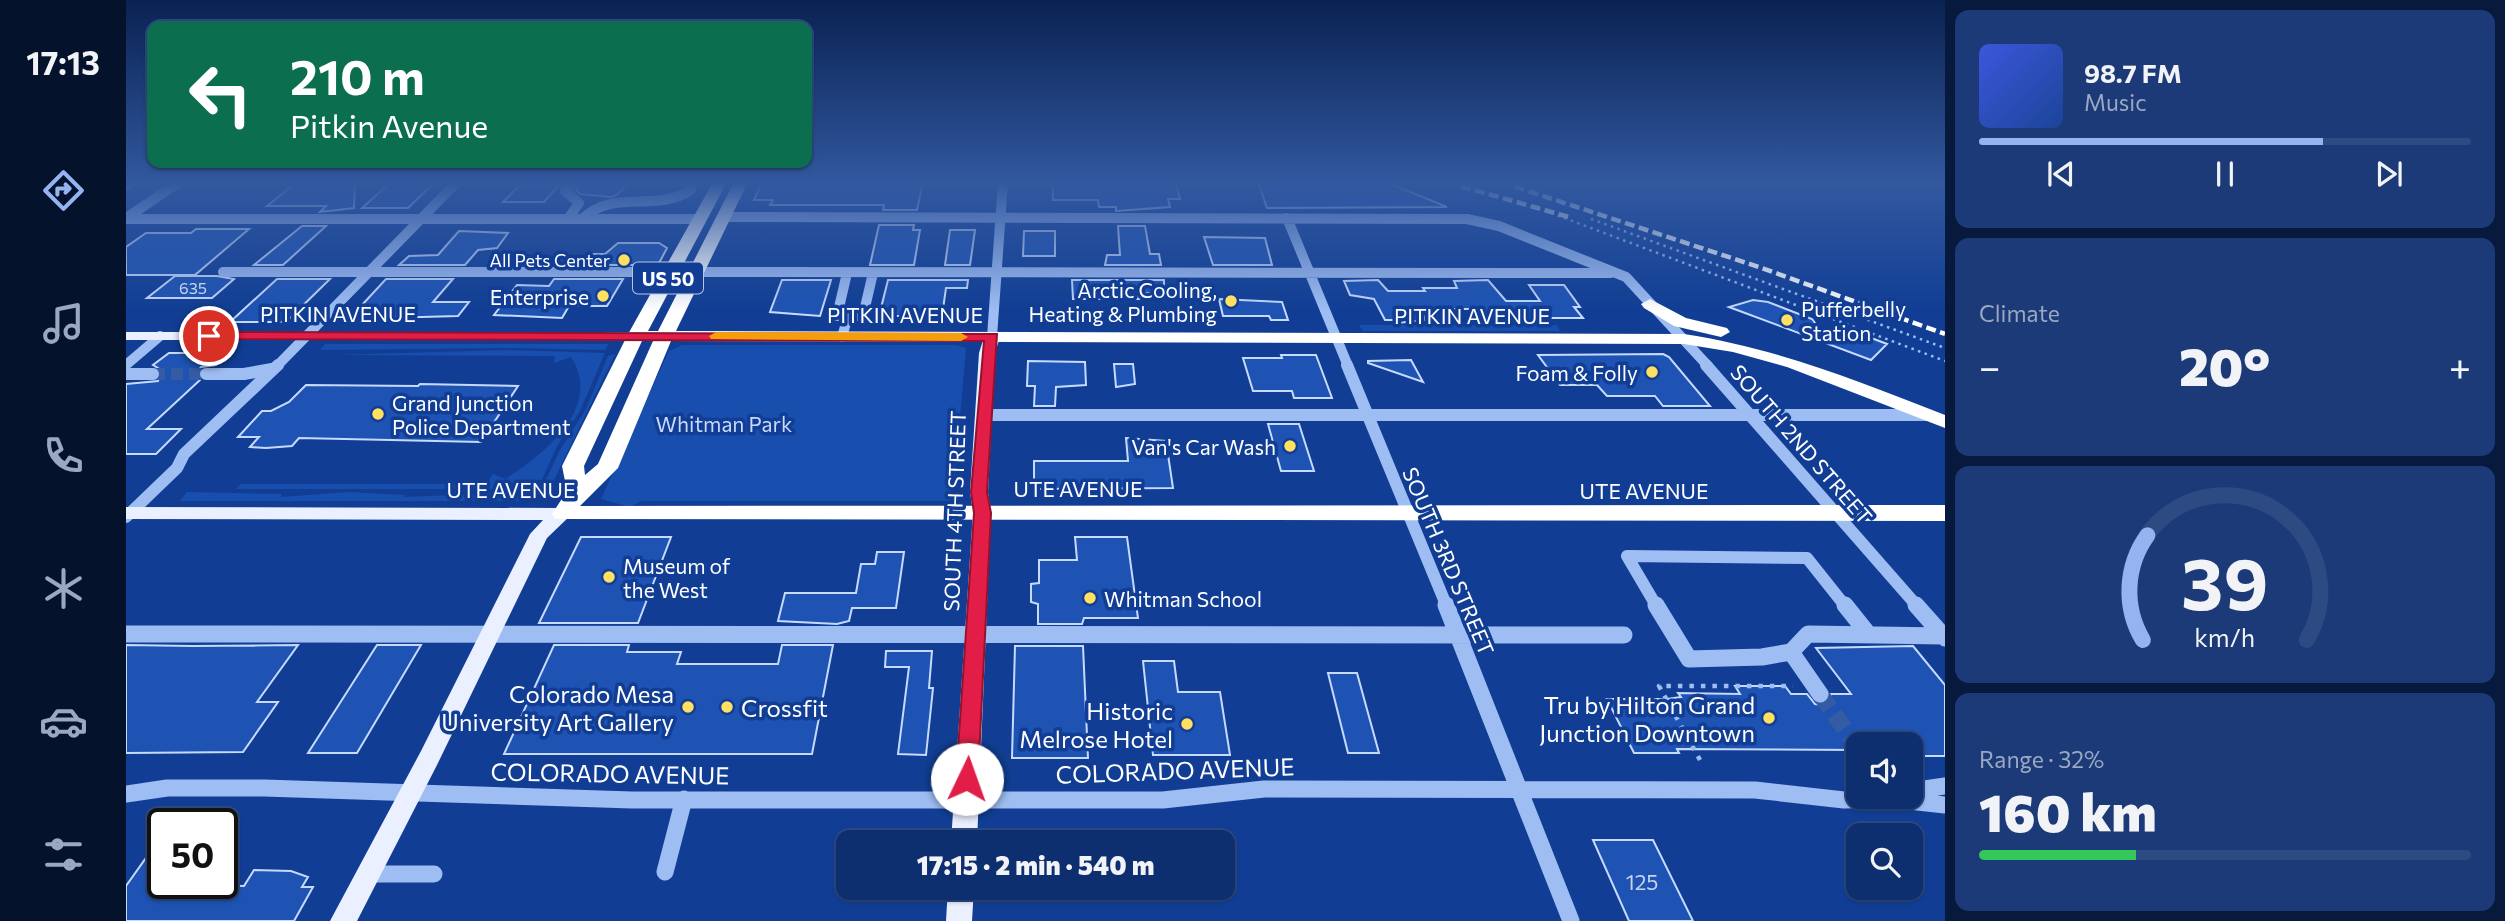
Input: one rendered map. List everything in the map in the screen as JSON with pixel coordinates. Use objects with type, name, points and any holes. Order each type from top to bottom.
[{"type":"highway","name":"US 50","points":[[578,492],[573,466],[636,336],[697,225]]},
{"type":"highway","points":[[697,269],[694,257],[707,225]]},
{"type":"highway","name":"US 50","points":[[563,514],[578,492],[607,468],[664,336],[719,225]]},
{"type":"highway","points":[[1650,304],[1681,322],[1735,336],[1794,363],[1936,419]]},
{"type":"highway","name":"PITKIN AVENUE","points":[[636,336],[1684,339],[1734,347],[1794,363]]},
{"type":"highway","name":"UTE AVENUE","points":[[563,514],[1945,513]]},
{"type":"main road","name":"PITKIN AVENUE","points":[[126,336],[636,336]]},
{"type":"main road","name":"SOUTH 4TH STREET","points":[[965,830],[982,513],[979,492],[988,353],[992,337]]},
{"type":"main road","name":"UTE AVENUE","points":[[128,514],[563,514]]},
{"type":"main road","points":[[343,921],[539,534],[563,514]]},
{"type":"main road","points":[[959,921],[960,900]]},
{"type":"street","points":[[128,514],[177,468],[184,454],[275,368],[415,225]]},
{"type":"street","name":"SOUTH 4TH STREET","points":[[992,337],[1000,225]]},
{"type":"street","name":"SOUTH 3RD STREET","points":[[1290,225],[1366,416],[1459,636],[1571,921]]},
{"type":"street","points":[[1491,225],[1622,275]]},
{"type":"street","points":[[697,269],[847,273],[1622,275]]},
{"type":"street","points":[[223,272],[671,272]]},
{"type":"street","points":[[847,273],[837,316],[863,316],[873,273]]},
{"type":"street","name":"SOUTH 2ND STREET","points":[[1622,275],[1684,339],[1944,637]]},
{"type":"street","points":[[842,337],[848,316]]},
{"type":"street","points":[[126,365],[160,336]]},
{"type":"street","points":[[206,374],[244,374],[275,368]]},
{"type":"street","points":[[126,374],[153,374]]},
{"type":"street","points":[[984,415],[1752,416],[1936,419]]},
{"type":"street","points":[[1869,635],[1807,558],[1628,556],[1689,659],[1762,657],[1791,652],[1808,634],[1944,637]]},
{"type":"street","points":[[126,634],[1625,635]]},
{"type":"street","points":[[1791,652],[1818,690]]},
{"type":"street","points":[[1923,789],[1945,786]]},
{"type":"street","name":"COLORADO AVENUE","points":[[126,794],[167,788],[264,788],[409,794],[684,799],[1163,800],[1264,789],[1520,789],[1755,790],[1846,800]]},
{"type":"street","points":[[665,872],[684,799]]},
{"type":"street","name":"COLORADO AVENUE","points":[[1923,802],[1945,805]]},
{"type":"street","points":[[368,874],[434,874]]},
{"type":"path","points":[[1583,225],[1945,360]]},
{"type":"path","points":[[1607,225],[1945,348]]},
{"type":"path","points":[[1754,289],[1762,282]]},
{"type":"path","points":[[1926,354],[1935,345]]},
{"type":"path","points":[[1700,760],[1659,687],[1783,684],[1818,690]]},
{"type":"green space","points":[[1359,325],[1557,325],[1560,331],[1363,331]]},
{"type":"green space","points":[[325,344],[608,344],[605,350],[320,350]]},
{"type":"green space","name":"Whitman Park","points":[[682,345],[956,345],[966,348],[954,488],[950,501],[641,501],[630,507],[601,499],[669,351]]},
{"type":"green space","points":[[508,350],[605,353],[580,411],[557,446],[542,480],[525,480],[523,489],[236,489],[241,484],[486,484],[493,474],[505,479],[551,443],[565,428],[575,411],[580,394],[579,376],[571,357],[554,363],[555,356],[334,355]]},
{"type":"green space","points":[[615,354],[547,493],[542,488],[560,450],[586,409],[608,356]]},
{"type":"green space","points":[[187,492],[281,494],[281,497],[349,492],[405,495],[404,497],[531,492],[534,496],[527,501],[180,501]]},
{"type":"building","points":[[879,225],[914,225],[913,230],[920,230],[914,265],[870,265]]},
{"type":"building","points":[[302,226],[326,226],[283,265],[254,265]]},
{"type":"building","points":[[1118,226],[1145,226],[1150,254],[1159,254],[1161,265],[1105,265],[1107,255],[1120,255]]},
{"type":"building","points":[[196,229],[249,229],[195,275],[126,275],[126,247],[146,233],[191,233]]},
{"type":"building","points":[[950,230],[975,230],[970,265],[945,265]]},
{"type":"building","points":[[459,231],[508,233],[497,248],[478,250],[465,265],[399,265],[409,256],[438,255]]},
{"type":"building","points":[[1024,231],[1055,231],[1055,256],[1023,256]]},
{"type":"building","points":[[1204,237],[1265,238],[1272,265],[1213,265]]},
{"type":"building","points":[[618,243],[659,243],[667,248],[658,265],[584,265],[591,254],[605,254]]},
{"type":"building","points":[[175,276],[217,276],[234,279],[212,298],[147,298]]},
{"type":"building","points":[[277,279],[330,279],[286,322],[230,322]]},
{"type":"building","points":[[386,279],[453,279],[433,302],[469,302],[458,316],[349,319]]},
{"type":"building","points":[[554,279],[623,279],[607,306],[569,306],[562,318],[494,315],[517,285],[549,286]]},
{"type":"building","points":[[782,280],[831,280],[820,316],[770,312]]},
{"type":"building","points":[[888,280],[968,280],[967,288],[946,288],[942,316],[879,316]]},
{"type":"building","points":[[1072,280],[1164,280],[1164,293],[1138,293],[1139,299],[1073,299]]},
{"type":"building","points":[[1378,280],[1388,291],[1425,291],[1423,288],[1457,288],[1454,281],[1488,280],[1506,301],[1540,301],[1529,285],[1564,285],[1580,307],[1574,307],[1583,318],[1545,318],[1534,320],[1536,323],[1519,323],[1517,320],[1506,320],[1503,315],[1477,315],[1473,309],[1421,309],[1425,320],[1398,323],[1396,320],[1385,320],[1374,299],[1350,295],[1344,281]]},
{"type":"building","points":[[1219,299],[1282,302],[1288,320],[1271,320],[1269,316],[1223,316]]},
{"type":"building","points":[[1753,300],[1768,302],[1812,319],[1830,342],[1845,328],[1887,344],[1871,360],[1729,307]]},
{"type":"building","points":[[169,353],[228,353],[216,365],[201,367],[197,373],[200,380],[147,429],[181,429],[156,454],[126,454],[126,384],[158,381],[161,370],[153,365]]},
{"type":"building","points":[[1663,354],[1669,357],[1710,406],[1663,406],[1655,396],[1607,396],[1597,385],[1560,385],[1538,355]]},
{"type":"building","points":[[1281,355],[1316,355],[1332,398],[1294,398],[1292,391],[1253,391],[1243,358],[1282,358]]},
{"type":"building","points":[[1411,360],[1423,382],[1368,363],[1368,361]]},
{"type":"building","points":[[1028,361],[1085,362],[1086,385],[1056,387],[1055,406],[1034,406],[1035,386],[1027,386]]},
{"type":"building","points":[[1114,364],[1133,364],[1135,384],[1116,387]]},
{"type":"building","name":"Grand Junction Police Department","points":[[306,385],[518,386],[481,442],[299,438],[292,446],[266,448],[250,447],[259,437],[238,437],[262,411],[271,411],[289,402]]},
{"type":"building","name":"Van's Car Wash","points":[[1268,424],[1299,424],[1314,471],[1281,471]]},
{"type":"building","points":[[1126,438],[1166,441],[1173,488],[1034,489],[1034,461],[1128,461]]},
{"type":"building","name":"Museum of the West","points":[[581,537],[671,537],[638,623],[539,623]]},
{"type":"building","points":[[1075,537],[1127,537],[1138,618],[1084,618],[1082,624],[1038,624],[1038,604],[1031,602],[1031,584],[1039,583],[1039,560],[1077,560]]},
{"type":"building","points":[[877,552],[904,552],[896,608],[852,608],[849,621],[837,624],[778,621],[785,593],[856,593],[861,564],[875,564]]},
{"type":"building","points":[[126,645],[298,645],[257,702],[278,702],[243,752],[126,753]]},
{"type":"building","points":[[377,645],[421,645],[357,753],[308,753]]},
{"type":"building","points":[[554,645],[629,645],[627,652],[681,652],[677,664],[778,664],[782,645],[833,645],[812,754],[504,754]]},
{"type":"building","points":[[1015,646],[1083,646],[1088,758],[1012,758]]},
{"type":"building","points":[[1913,646],[1945,685],[1945,756],[1923,756],[1923,732],[1846,732],[1846,750],[1677,749],[1679,753],[1634,753],[1607,699],[1667,699],[1681,697],[1678,693],[1740,694],[1735,686],[1785,686],[1791,694],[1807,694],[1815,704],[1822,705],[1827,703],[1831,694],[1851,694],[1816,648]]},
{"type":"building","points":[[886,651],[932,651],[929,688],[933,688],[926,755],[898,754],[909,667],[885,667]]},
{"type":"building","name":"Historic Melrose Hotel","points":[[1143,661],[1174,661],[1178,692],[1220,692],[1230,755],[1153,755]]},
{"type":"building","points":[[1328,673],[1357,673],[1379,753],[1348,753]]},
{"type":"building","points":[[1593,840],[1653,840],[1693,921],[1629,921]]},
{"type":"building","points":[[147,856],[147,899],[238,899],[238,886],[244,886],[254,870],[291,871],[308,877],[302,887],[313,887],[294,921],[126,921],[126,886]]},
{"type":"tunnel","points":[[153,374],[206,374]]},
{"type":"tunnel","points":[[1820,694],[1847,732]]},
{"type":"railway","points":[[1631,225],[1759,267],[1945,334]]},
{"type":"slow traffic","points":[[716,336],[961,337]]},
{"type":"place","name":"All Pets Center","points":[[624,260]]},
{"type":"place","name":"Enterprise","points":[[603,296]]},
{"type":"place","name":"Arctic Cooling, Heating & Plumbing","points":[[1231,301]]},
{"type":"place","name":"Pufferbelly Station","points":[[1787,320]]},
{"type":"place","name":"Foam & Folly","points":[[1652,372]]},
{"type":"place","name":"Grand Junction Police Department","points":[[378,414]]},
{"type":"place","name":"Van's Car Wash","points":[[1290,446]]},
{"type":"place","name":"Museum of the West","points":[[609,577]]},
{"type":"place","name":"Whitman School","points":[[1090,598]]},
{"type":"place","name":"Colorado Mesa University Art Gallery","points":[[688,707]]},
{"type":"place","name":"Crossfit","points":[[727,707]]},
{"type":"place","name":"Tru by Hilton Grand Junction Downtown","points":[[1769,718]]},
{"type":"place","name":"Historic Melrose Hotel","points":[[1187,724]]},
{"type":"route","points":[[209,336],[992,337],[988,353],[979,492],[982,513],[967,779]]}]
